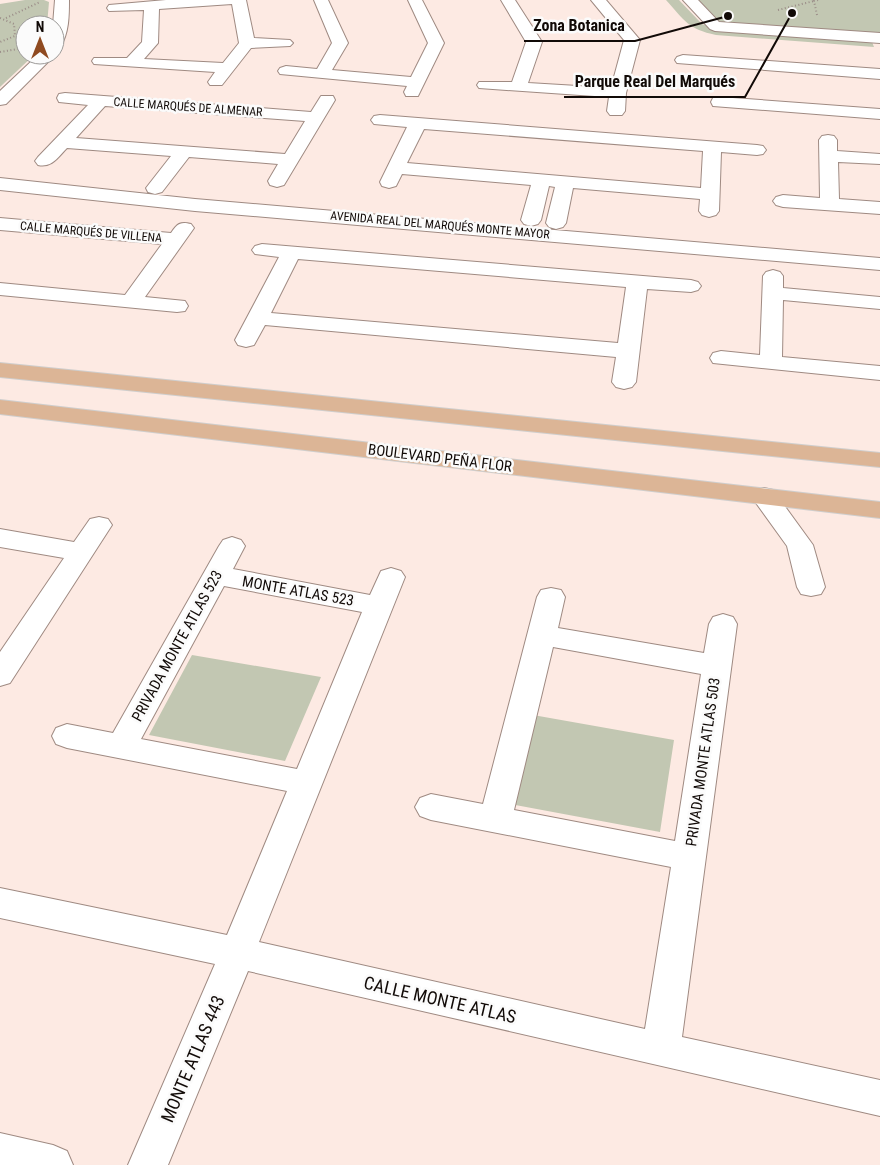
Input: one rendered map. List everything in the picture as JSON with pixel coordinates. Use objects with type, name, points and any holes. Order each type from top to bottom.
[{"type":"main road","points":[[0,370],[880,460]]},
{"type":"main road","points":[[30,409],[55,376]]},
{"type":"main road","name":"BOULEVARD PEÑA FLOR","points":[[0,407],[30,409],[880,510]]},
{"type":"street","points":[[61,15],[62,0]]},
{"type":"street","points":[[114,8],[230,0]]},
{"type":"street","points":[[215,84],[247,43],[239,0]]},
{"type":"street","points":[[321,0],[340,43],[322,74]]},
{"type":"street","points":[[286,71],[415,87],[436,43],[415,0]]},
{"type":"street","points":[[508,0],[534,42],[518,87]]},
{"type":"street","points":[[598,0],[632,40],[618,93],[616,111]]},
{"type":"street","points":[[690,0],[715,26],[880,38]]},
{"type":"street","points":[[132,62],[150,43],[152,6]]},
{"type":"street","points":[[247,43],[284,43]]},
{"type":"street","points":[[683,60],[880,74]]},
{"type":"street","points":[[100,61],[227,68]]},
{"type":"street","points":[[721,63],[718,109],[880,114]]},
{"type":"street","points":[[0,100],[37,65]]},
{"type":"street","points":[[485,85],[618,93]]},
{"type":"street","points":[[65,98],[101,101]]},
{"type":"street","points":[[277,180],[327,100]]},
{"type":"street","name":"CALLE MARQUÉS DE ALMENAR","points":[[44,161],[101,101],[316,117]]},
{"type":"street","points":[[380,120],[757,150]]},
{"type":"street","points":[[388,185],[418,123]]},
{"type":"street","points":[[62,142],[290,160]]},
{"type":"street","points":[[396,168],[566,182],[709,203],[712,146]]},
{"type":"street","points":[[830,204],[828,148],[880,160]]},
{"type":"street","points":[[156,188],[193,153]]},
{"type":"street","points":[[176,190],[193,153]]},
{"type":"street","name":"AVENIDA REAL DEL MARQUÉS MONTE MAYOR","points":[[0,174],[556,222],[740,244],[880,264]]},
{"type":"street","points":[[531,220],[541,180]]},
{"type":"street","points":[[556,222],[566,182]]},
{"type":"street","name":"AVENIDA REAL DEL MARQUÉS MONTE MAYOR","points":[[0,184],[195,205],[466,248],[497,230],[880,250]]},
{"type":"street","name":"CALLE MARQUÉS DE VILLENA","points":[[4,214],[30,187]]},
{"type":"street","points":[[783,201],[880,208]]},
{"type":"street","name":"CALLE MARQUÉS DE VILLENA","points":[[4,214],[176,239],[131,302]]},
{"type":"street","points":[[176,239],[188,222]]},
{"type":"street","points":[[485,269],[497,230]]},
{"type":"street","points":[[262,250],[290,253],[466,248],[485,269],[692,286]]},
{"type":"street","points":[[246,340],[290,253]]},
{"type":"street","points":[[624,382],[637,282]]},
{"type":"street","points":[[771,363],[773,282],[880,303]]},
{"type":"street","points":[[0,289],[177,306]]},
{"type":"street","points":[[257,318],[628,351]]},
{"type":"street","points":[[721,358],[880,373]]},
{"type":"street","points":[[764,496],[800,545],[811,587]]},
{"type":"street","points":[[0,675],[99,525]]},
{"type":"street","points":[[0,538],[82,552]]},
{"type":"street","name":"PRIVADA MONTE ATLAS 523","points":[[122,746],[232,546]]},
{"type":"street","name":"MONTE ATLAS 523","points":[[216,575],[380,606]]},
{"type":"street","points":[[238,953],[391,577]]},
{"type":"street","points":[[495,819],[551,597]]},
{"type":"street","name":"PRIVADA MONTE ATLAS 503","points":[[661,1050],[723,624]]},
{"type":"street","name":"PRIVADA MONTE ATLAS 503","points":[[542,635],[717,666]]},
{"type":"street","points":[[67,736],[307,783]]},
{"type":"street","name":"PRIVADA MONTE ATLAS 503","points":[[431,807],[689,857]]},
{"type":"street","name":"CALLE MONTE ATLAS","points":[[0,903],[238,953],[880,1098]]},
{"type":"street","name":"MONTE ATLAS 443","points":[[148,1165],[238,953]]},
{"type":"street","points":[[0,1154],[53,1165]]},
{"type":"path","points":[[6,18],[44,0]]},
{"type":"path","points":[[796,6],[799,0]]},
{"type":"path","points":[[0,18],[14,24],[15,36],[0,42]]},
{"type":"path","points":[[0,52],[15,50]]},
{"type":"green space","points":[[25,0],[44,0],[49,2],[48,15],[15,15],[15,65],[23,65],[0,87],[0,4]]},
{"type":"green space","points":[[666,0],[679,0],[702,24],[727,32],[872,42],[874,47],[707,33],[693,27],[683,19]]},
{"type":"green space","points":[[694,0],[880,0],[880,37],[715,26]]},
{"type":"green space","points":[[192,655],[321,677],[285,761],[149,735]]},
{"type":"green space","points":[[533,715],[674,740],[660,832],[510,804]]},
{"type":"place","name":"Parque Real Del Marqués","points":[[792,13]]},
{"type":"place","name":"Zona Botanica","points":[[728,16]]}]
